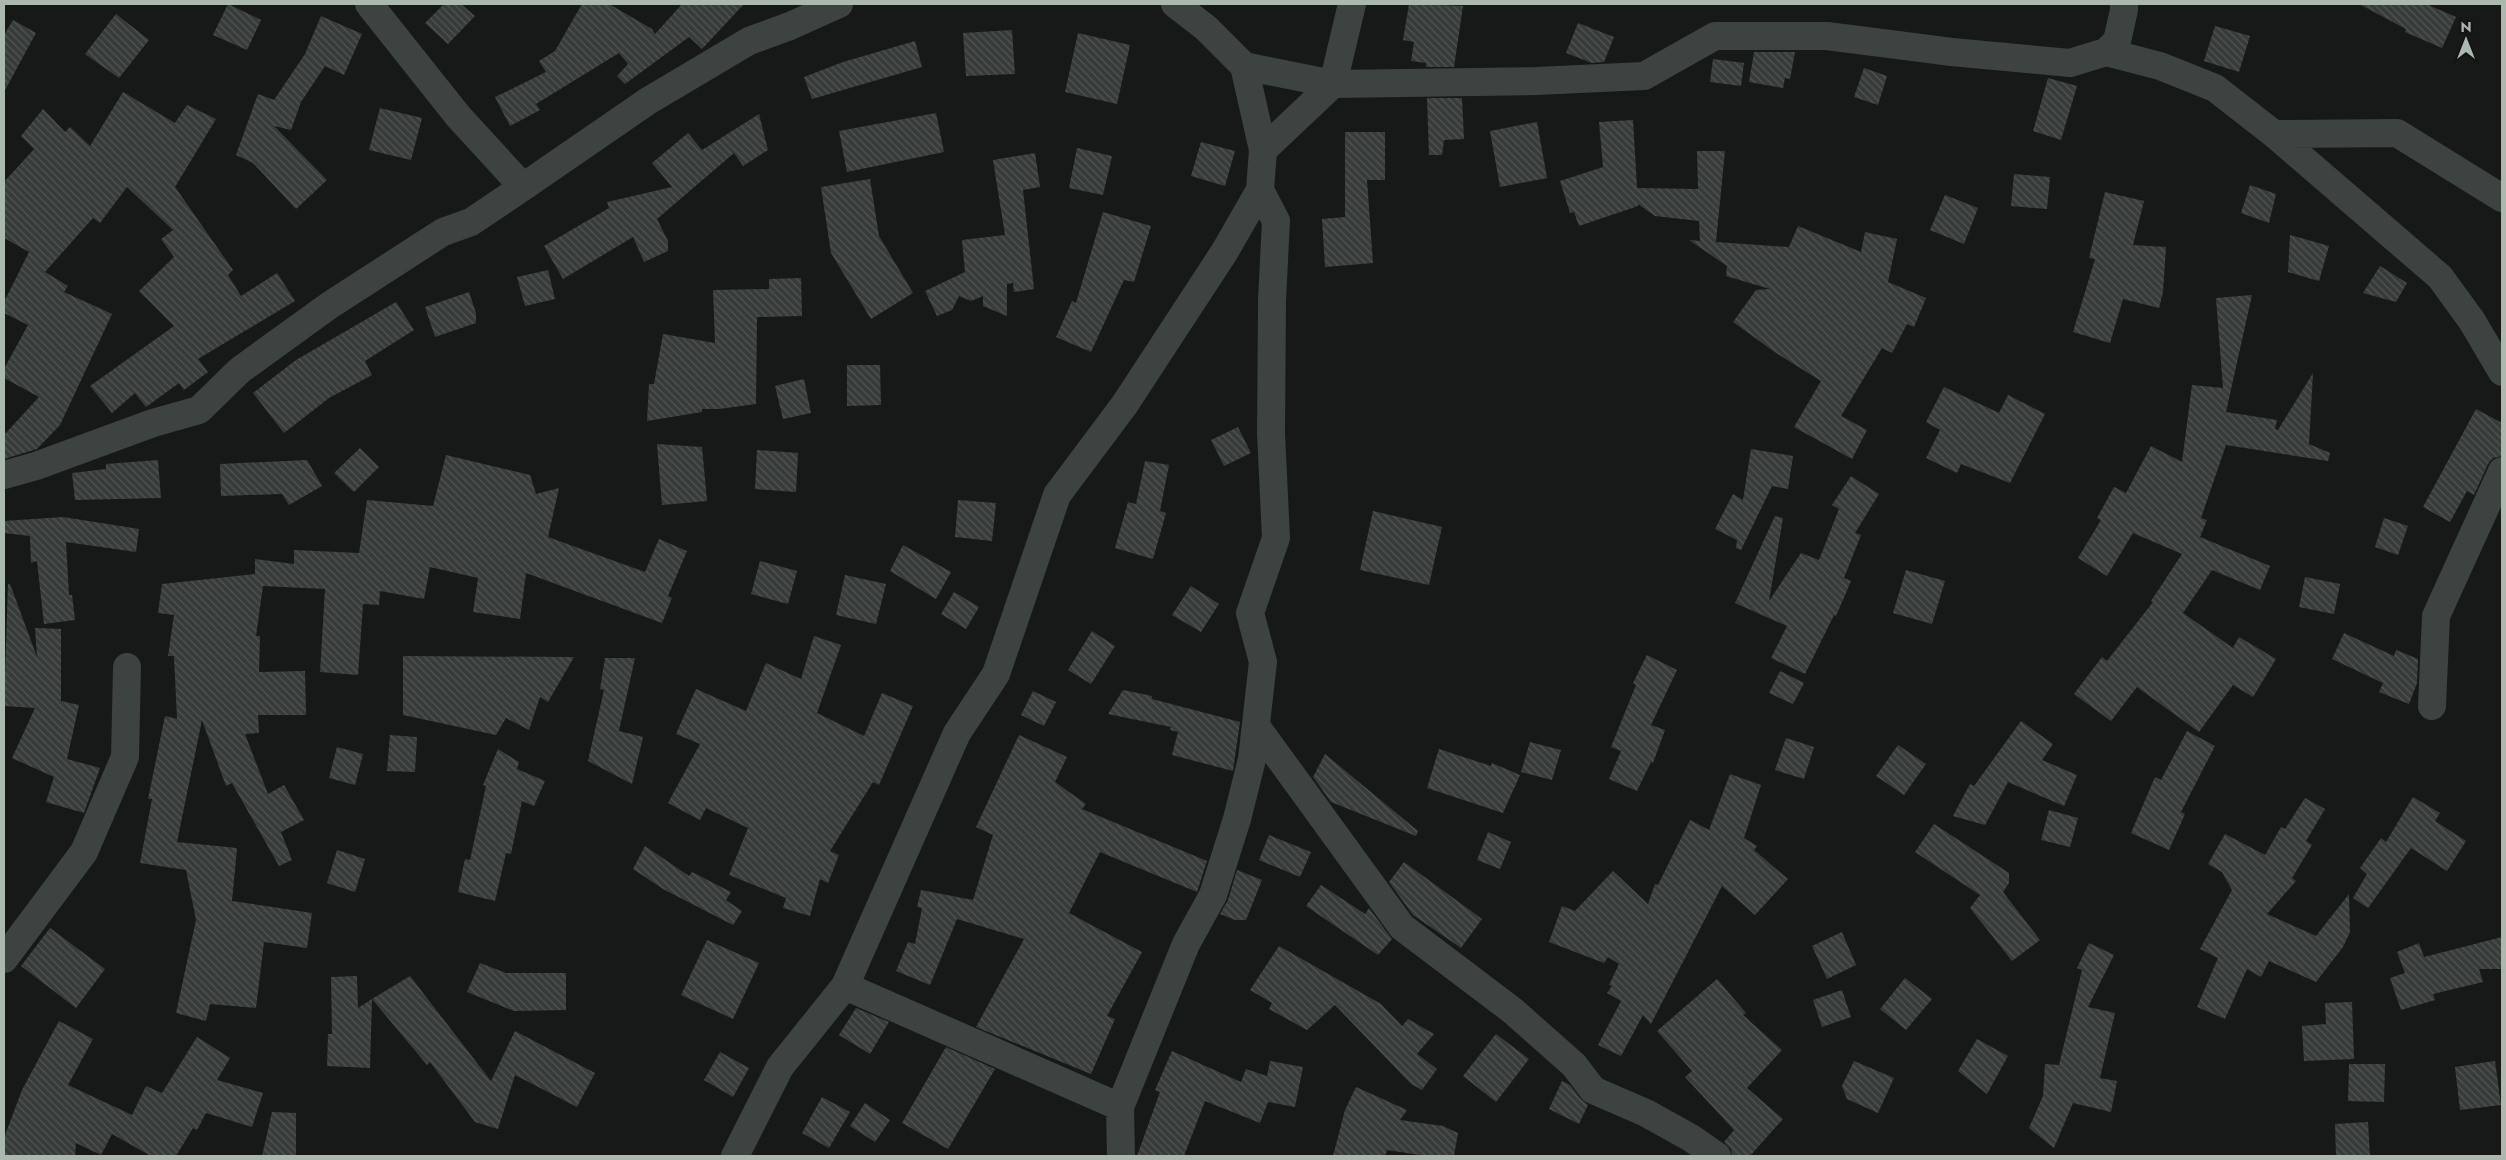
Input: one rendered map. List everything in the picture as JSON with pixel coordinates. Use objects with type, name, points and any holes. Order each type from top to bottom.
[{"type":"street","points":[[369,4],[458,116],[522,187]]},
{"type":"street","points":[[790,26],[805,4]]},
{"type":"street","points":[[4,476],[153,423],[199,410],[240,370],[330,305],[443,232],[471,222],[648,101],[749,40],[790,26],[839,4]]},
{"type":"street","points":[[735,1156],[780,1067],[845,986],[957,733],[996,674],[1057,495],[1125,404],[1225,251],[1260,190],[1263,150],[1244,66],[1206,28],[1175,4]]},
{"type":"street","points":[[1263,150],[1332,84],[1352,4]]},
{"type":"street","points":[[1244,66],[1332,84],[1536,81],[1644,76],[1715,36],[1827,36],[1952,52],[2070,63],[2106,52],[2118,41],[2124,4]]},
{"type":"street","points":[[2106,52],[2160,66],[2215,88],[2274,134],[2440,277],[2472,321],[2502,372]]},
{"type":"street","points":[[2274,134],[2397,133],[2502,198]]},
{"type":"street","points":[[1122,1156],[1120,1107],[1186,944],[1213,896],[1237,819],[1252,759],[1263,662],[1250,613],[1276,538],[1271,433],[1272,300],[1276,221],[1260,190]]},
{"type":"street","points":[[2432,706],[2436,616],[2502,471]]},
{"type":"street","points":[[4,959],[84,852],[125,757],[127,667]]},
{"type":"street","points":[[1256,726],[1402,926],[1513,1010],[1574,1065],[1592,1090],[1646,1113],[1691,1138],[1717,1156]]},
{"type":"street","points":[[845,986],[1120,1107]]},
{"type":"building","points":[[228,4],[261,20],[247,50],[213,35]]},
{"type":"building","points":[[444,4],[461,4],[475,16],[448,44],[425,23]]},
{"type":"building","points":[[582,4],[609,4],[652,29],[655,34],[682,4],[744,4],[702,49],[689,37],[625,84],[617,76],[628,64],[619,53],[536,104],[540,110],[510,126],[495,97],[546,72],[539,61],[555,51]]},
{"type":"building","points":[[1409,4],[1463,6],[1454,67],[1426,67],[1426,63],[1411,61],[1414,42],[1403,40]]},
{"type":"building","points":[[2359,4],[2426,4],[2456,17],[2442,48],[2405,32],[2406,29]]},
{"type":"building","points":[[116,14],[149,40],[119,78],[85,54]]},
{"type":"building","points":[[321,16],[362,34],[344,75],[325,66],[301,102],[291,130],[274,126],[327,180],[296,209],[253,163],[236,155],[258,94],[274,100],[305,54]]},
{"type":"building","points":[[13,20],[36,33],[4,92],[4,35]]},
{"type":"building","points":[[1578,23],[1614,37],[1604,62],[1592,63],[1566,53]]},
{"type":"building","points":[[2215,26],[2250,36],[2239,72],[2204,61]]},
{"type":"building","points":[[1012,30],[1015,74],[966,76],[963,33]]},
{"type":"building","points":[[1078,33],[1130,45],[1117,104],[1065,92]]},
{"type":"building","points":[[915,41],[922,67],[812,99],[804,77],[843,62]]},
{"type":"building","points":[[1754,52],[1795,52],[1790,79],[1785,78],[1783,88],[1749,82]]},
{"type":"building","points":[[1713,59],[1744,63],[1741,86],[1710,82]]},
{"type":"building","points":[[1864,68],[1887,76],[1878,105],[1854,97]]},
{"type":"building","points":[[2048,78],[2077,86],[2061,140],[2033,131]]},
{"type":"building","points":[[123,92],[175,123],[187,105],[216,119],[175,187],[233,270],[228,275],[241,296],[277,273],[295,301],[198,359],[208,372],[184,390],[179,383],[146,407],[135,393],[112,413],[90,386],[174,326],[139,291],[174,257],[161,239],[173,230],[127,187],[100,223],[93,218],[45,272],[68,286],[64,292],[112,314],[60,425],[37,449],[4,459],[4,435],[39,397],[4,378],[4,369],[28,325],[4,313],[4,302],[29,252],[4,238],[4,182],[34,149],[21,136],[43,109],[65,132],[70,127],[90,146]]},
{"type":"building","points":[[1427,98],[1462,98],[1464,139],[1444,140],[1442,155],[1429,155]]},
{"type":"building","points":[[380,108],[422,118],[411,160],[369,150]]},
{"type":"building","points":[[936,113],[944,152],[847,172],[839,131]]},
{"type":"building","points":[[759,114],[768,150],[743,166],[734,153],[657,219],[668,241],[668,251],[644,262],[633,237],[563,279],[544,246],[609,208],[607,202],[672,187],[652,163],[688,133],[702,150]]},
{"type":"building","points":[[1633,120],[1637,188],[1698,189],[1697,151],[1725,151],[1716,242],[1789,247],[1798,226],[1861,252],[1865,232],[1897,239],[1888,282],[1926,298],[1914,327],[1907,324],[1892,353],[1882,348],[1841,416],[1867,430],[1852,459],[1794,427],[1821,381],[1776,353],[1733,322],[1756,290],[1770,289],[1726,276],[1727,266],[1689,240],[1700,241],[1699,221],[1655,216],[1638,204],[1638,206],[1579,226],[1574,212],[1570,213],[1560,181],[1603,167],[1599,122]]},
{"type":"building","points":[[1537,122],[1547,178],[1500,187],[1490,131]]},
{"type":"building","points":[[1345,132],[1385,132],[1385,180],[1367,180],[1373,263],[1325,267],[1322,219],[1345,217]]},
{"type":"building","points":[[1201,142],[1235,151],[1225,186],[1191,176]]},
{"type":"building","points":[[1077,148],[1112,156],[1103,195],[1069,188]]},
{"type":"building","points":[[1035,153],[1040,187],[1023,190],[1034,289],[1014,292],[1013,283],[1007,284],[1007,316],[983,306],[983,296],[971,301],[959,296],[952,310],[937,316],[925,291],[965,272],[962,240],[1005,235],[993,160]]},
{"type":"building","points":[[2014,174],[2050,177],[2047,209],[2011,206]]},
{"type":"building","points":[[870,179],[879,236],[913,293],[871,319],[831,253],[821,187]]},
{"type":"building","points":[[2250,185],[2276,194],[2269,223],[2241,213]]},
{"type":"building","points":[[2105,192],[2144,201],[2133,245],[2166,247],[2163,292],[2159,308],[2123,299],[2110,343],[2073,332],[2095,259],[2089,258]]},
{"type":"building","points":[[1945,195],[1978,208],[1964,244],[1930,230]]},
{"type":"building","points":[[1103,212],[1151,226],[1134,282],[1124,280],[1091,352],[1056,337],[1072,301],[1076,303]]},
{"type":"building","points":[[2290,235],[2329,246],[2319,281],[2288,272]]},
{"type":"building","points":[[2380,266],[2407,283],[2396,302],[2363,293]]},
{"type":"building","points":[[548,270],[555,299],[525,306],[517,277]]},
{"type":"building","points":[[801,278],[802,316],[757,317],[756,404],[719,409],[702,409],[702,412],[647,421],[649,384],[654,384],[663,334],[715,343],[713,290],[769,289],[769,279]]},
{"type":"building","points":[[469,292],[476,313],[476,323],[435,337],[425,307]]},
{"type":"building","points":[[2252,295],[2226,412],[2277,420],[2275,429],[2278,430],[2313,373],[2309,444],[2330,453],[2328,461],[2226,445],[2201,518],[2207,520],[2200,537],[2270,566],[2260,590],[2212,570],[2183,613],[2233,648],[2239,637],[2276,659],[2253,697],[2233,685],[2199,732],[2137,687],[2111,721],[2074,694],[2102,657],[2107,661],[2153,602],[2151,601],[2182,554],[2133,533],[2107,576],[2078,558],[2101,520],[2097,518],[2114,487],[2126,493],[2151,446],[2182,462],[2192,385],[2223,388],[2216,298]]},
{"type":"building","points":[[396,302],[414,330],[365,361],[372,375],[329,398],[284,433],[253,393],[296,360]]},
{"type":"building","points":[[847,365],[880,365],[881,405],[847,406]]},
{"type":"building","points":[[804,379],[811,413],[783,419],[775,386]]},
{"type":"building","points":[[1944,387],[1999,413],[2008,395],[2045,414],[2010,483],[1961,464],[1957,473],[1926,458],[1940,430],[1926,422]]},
{"type":"building","points":[[2476,409],[2502,423],[2502,456],[2493,458],[2488,464],[2474,495],[2467,491],[2450,522],[2423,507]]},
{"type":"building","points":[[1238,427],[1251,453],[1224,466],[1211,440]]},
{"type":"building","points":[[657,444],[702,447],[707,501],[662,505]]},
{"type":"building","points":[[360,448],[379,467],[354,492],[334,473]]},
{"type":"building","points":[[1751,449],[1793,456],[1788,489],[1772,486],[1741,550],[1736,548],[1737,540],[1715,529],[1733,494],[1743,500]]},
{"type":"building","points":[[757,450],[798,453],[796,492],[755,489]]},
{"type":"building","points":[[446,455],[530,475],[536,494],[559,488],[548,537],[645,572],[659,539],[687,551],[668,596],[672,598],[662,623],[526,573],[520,619],[473,612],[478,578],[430,567],[424,599],[380,591],[379,605],[363,604],[358,675],[320,672],[325,589],[263,586],[256,636],[260,636],[259,672],[305,671],[306,715],[258,715],[259,733],[245,734],[268,794],[284,785],[304,820],[281,832],[292,860],[279,866],[232,783],[226,786],[202,720],[177,842],[237,848],[232,901],[312,913],[307,948],[264,942],[256,1008],[210,1004],[206,1021],[176,1013],[196,920],[186,870],[140,863],[152,799],[148,799],[165,716],[177,719],[174,656],[168,656],[174,615],[158,613],[162,584],[255,574],[255,559],[294,564],[294,550],[359,553],[367,500],[433,506]]},
{"type":"building","points":[[158,460],[161,498],[75,500],[72,473],[106,469],[106,464]]},
{"type":"building","points":[[307,460],[322,486],[289,505],[282,494],[221,496],[220,464]]},
{"type":"building","points":[[1145,461],[1169,465],[1160,511],[1166,513],[1153,559],[1115,548],[1128,502],[1136,504]]},
{"type":"building","points":[[1851,476],[1879,494],[1855,533],[1861,535],[1844,578],[1851,581],[1836,616],[1834,615],[1805,674],[1771,658],[1787,626],[1735,603],[1775,516],[1783,518],[1769,601],[1801,553],[1819,560],[1839,509],[1832,505]]},
{"type":"building","points":[[958,500],[996,503],[992,541],[955,537]]},
{"type":"building","points":[[1373,511],[1442,527],[1429,585],[1360,570]]},
{"type":"building","points":[[63,517],[139,529],[136,552],[66,542],[69,595],[72,595],[75,620],[44,624],[37,561],[31,563],[30,536],[4,533],[4,521]]},
{"type":"building","points":[[2384,518],[2408,526],[2398,555],[2375,547]]},
{"type":"building","points":[[903,545],[951,572],[936,599],[890,571]]},
{"type":"building","points":[[760,561],[797,571],[788,604],[751,594]]},
{"type":"building","points":[[1906,570],[1945,581],[1932,624],[1893,613]]},
{"type":"building","points":[[845,575],[886,584],[876,624],[836,615]]},
{"type":"building","points":[[2305,577],[2340,584],[2334,614],[2299,607]]},
{"type":"building","points":[[8,584],[10,584],[37,657],[35,628],[61,629],[61,701],[79,705],[67,759],[100,768],[84,813],[46,802],[54,777],[12,758],[35,708],[4,706]]},
{"type":"building","points":[[1191,586],[1219,604],[1201,632],[1172,615]]},
{"type":"building","points":[[954,592],[979,607],[966,629],[941,614]]},
{"type":"building","points":[[1092,631],[1115,646],[1091,684],[1068,670]]},
{"type":"building","points":[[2344,633],[2394,656],[2396,650],[2418,659],[2417,683],[2409,704],[2379,692],[2383,683],[2332,659]]},
{"type":"building","points":[[814,636],[841,645],[817,713],[864,736],[882,693],[913,706],[879,785],[873,782],[830,851],[839,855],[828,883],[820,879],[810,916],[783,908],[786,898],[729,875],[748,828],[706,808],[700,820],[668,803],[700,744],[676,734],[696,689],[746,711],[766,663],[801,679]]},
{"type":"building","points":[[1647,655],[1677,670],[1651,725],[1665,730],[1653,763],[1651,762],[1637,791],[1609,779],[1621,751],[1611,747],[1636,685],[1633,683]]},
{"type":"building","points":[[403,656],[574,657],[548,702],[540,697],[529,730],[506,718],[496,735],[403,715]]},
{"type":"building","points":[[605,658],[635,658],[619,731],[643,737],[632,784],[588,761],[604,690],[600,689]]},
{"type":"building","points":[[1780,671],[1804,683],[1793,704],[1769,693]]},
{"type":"building","points":[[1123,690],[1152,696],[1152,699],[1240,722],[1233,771],[1172,755],[1178,732],[1170,730],[1171,727],[1108,714]]},
{"type":"building","points":[[1033,691],[1056,702],[1044,726],[1021,715]]},
{"type":"building","points":[[2021,721],[2053,744],[2042,760],[2077,775],[2064,806],[2008,782],[1985,825],[1953,816],[1970,784],[1974,786]]},
{"type":"building","points":[[2187,731],[2215,746],[2181,812],[2185,814],[2169,850],[2131,833],[2155,777],[2161,780]]},
{"type":"building","points":[[390,735],[417,737],[415,772],[387,771]]},
{"type":"building","points":[[1019,735],[1067,757],[1055,782],[1086,804],[1082,809],[1207,861],[1197,892],[1100,852],[1069,913],[1142,952],[1107,1016],[1115,1019],[1091,1074],[976,1027],[1024,939],[957,919],[930,985],[896,971],[908,942],[915,944],[922,908],[917,907],[921,890],[973,900],[993,835],[976,827]]},
{"type":"building","points":[[1786,738],[1814,747],[1804,779],[1775,770]]},
{"type":"building","points":[[1530,742],[1561,750],[1552,780],[1521,772]]},
{"type":"building","points":[[1898,745],[1926,764],[1904,795],[1876,776]]},
{"type":"building","points":[[337,747],[363,754],[355,785],[329,778]]},
{"type":"building","points":[[498,749],[519,762],[517,769],[545,781],[534,806],[522,801],[511,854],[506,853],[495,901],[458,892],[465,859],[470,860],[486,786],[483,785]]},
{"type":"building","points":[[1439,749],[1491,766],[1492,763],[1520,775],[1503,813],[1427,788]]},
{"type":"building","points":[[1325,754],[1418,831],[1416,836],[1331,802],[1313,777]]},
{"type":"building","points":[[1730,774],[1761,785],[1744,838],[1757,846],[1754,850],[1788,879],[1755,915],[1722,886],[1651,1024],[1643,1015],[1621,1056],[1598,1045],[1621,1001],[1607,993],[1612,986],[1609,985],[1619,964],[1608,957],[1604,963],[1549,942],[1562,906],[1575,911],[1613,871],[1648,904],[1655,884],[1658,885],[1690,820],[1709,830]]},
{"type":"building","points":[[2413,797],[2440,813],[2435,821],[2466,841],[2447,871],[2411,848],[2368,908],[2353,898],[2367,874],[2360,868],[2381,838],[2386,842]]},
{"type":"building","points":[[2305,798],[2325,809],[2306,841],[2312,845],[2292,878],[2296,881],[2267,914],[2316,936],[2349,894],[2350,932],[2343,947],[2316,982],[2269,961],[2261,977],[2247,969],[2225,1019],[2197,1007],[2218,958],[2200,949],[2232,890],[2222,872],[2208,864],[2225,834],[2265,855],[2281,827],[2285,829]]},
{"type":"building","points":[[2049,810],[2078,818],[2070,847],[2041,840]]},
{"type":"building","points":[[1934,824],[2009,873],[2009,883],[2003,892],[2040,940],[2012,961],[1970,908],[1980,895],[1915,852]]},
{"type":"building","points":[[1488,832],[1511,842],[1500,869],[1477,860]]},
{"type":"building","points":[[1269,835],[1311,852],[1300,877],[1259,860]]},
{"type":"building","points":[[645,846],[689,876],[692,872],[731,892],[726,900],[742,911],[733,925],[663,889],[633,869]]},
{"type":"building","points":[[337,850],[365,859],[355,892],[327,883]]},
{"type":"building","points":[[1404,862],[1482,919],[1461,948],[1413,915],[1389,882]]},
{"type":"building","points":[[1237,870],[1262,880],[1246,920],[1235,920],[1220,914],[1228,900]]},
{"type":"building","points":[[1321,885],[1365,914],[1369,908],[1392,939],[1378,955],[1306,906]]},
{"type":"building","points":[[50,928],[105,969],[76,1008],[21,966]]},
{"type":"building","points":[[1842,932],[1856,965],[1827,979],[1812,946]]},
{"type":"building","points":[[2502,937],[2502,969],[2479,969],[2483,982],[2433,994],[2435,1000],[2401,1010],[2390,978],[2405,973],[2397,952],[2419,943],[2424,957]]},
{"type":"building","points":[[707,940],[759,963],[733,1019],[681,995]]},
{"type":"building","points":[[2089,943],[2114,955],[2088,1007],[2115,1013],[2100,1078],[2117,1081],[2111,1112],[2073,1103],[2054,1148],[2029,1128],[2043,1096],[2045,1064],[2059,1065],[2082,970],[2077,968]]},
{"type":"building","points":[[1279,946],[1381,1004],[1402,1026],[1408,1019],[1434,1034],[1417,1054],[1437,1069],[1422,1090],[1411,1084],[1335,1005],[1307,1030],[1269,1009],[1272,1003],[1250,990]]},
{"type":"building","points":[[480,963],[506,973],[566,973],[566,1010],[514,1011],[467,992]]},
{"type":"building","points":[[357,976],[358,1008],[372,999],[370,1068],[327,1066],[328,1034],[332,1034],[331,977]]},
{"type":"building","points":[[410,976],[491,1081],[515,1031],[595,1073],[577,1107],[515,1075],[498,1129],[475,1122],[430,1062],[427,1065],[372,999]]},
{"type":"building","points":[[1905,978],[1932,999],[1906,1030],[1880,1009]]},
{"type":"building","points":[[1717,979],[1746,1013],[1743,1015],[1782,1050],[1747,1088],[1783,1119],[1750,1156],[1732,1156],[1731,1149],[1724,1142],[1734,1130],[1685,1077],[1692,1071],[1657,1031]]},
{"type":"building","points":[[1842,990],[1851,1017],[1822,1027],[1813,1000]]},
{"type":"building","points":[[2352,1002],[2354,1059],[2304,1061],[2302,1026],[2326,1024],[2325,1003]]},
{"type":"building","points":[[856,1008],[889,1022],[870,1054],[839,1035]]},
{"type":"building","points":[[59,1021],[93,1039],[68,1085],[132,1115],[146,1086],[162,1093],[197,1037],[230,1058],[217,1080],[263,1093],[252,1127],[206,1113],[197,1130],[193,1128],[176,1156],[151,1156],[112,1134],[101,1155],[76,1143],[75,1156],[4,1156],[4,1138],[22,1090]]},
{"type":"building","points":[[1496,1034],[1529,1059],[1496,1102],[1463,1076]]},
{"type":"building","points":[[1977,1039],[2008,1056],[1987,1094],[1958,1071]]},
{"type":"building","points":[[946,1047],[995,1069],[948,1149],[902,1123]]},
{"type":"building","points":[[1172,1051],[1241,1082],[1246,1069],[1267,1076],[1270,1061],[1303,1067],[1295,1107],[1268,1102],[1260,1123],[1205,1101],[1184,1156],[1137,1156],[1160,1092],[1155,1090]]},
{"type":"building","points":[[720,1052],[749,1068],[733,1097],[704,1080]]},
{"type":"building","points":[[1854,1061],[1894,1078],[1878,1113],[1847,1099],[1842,1086]]},
{"type":"building","points":[[2495,1061],[2501,1105],[2460,1110],[2455,1067]]},
{"type":"building","points":[[2349,1064],[2385,1064],[2384,1102],[2348,1101]]},
{"type":"building","points":[[1562,1081],[1570,1085],[1588,1105],[1579,1124],[1549,1109]]},
{"type":"building","points":[[1356,1087],[1407,1110],[1400,1120],[1443,1126],[1458,1133],[1454,1156],[1427,1156],[1387,1150],[1385,1156],[1333,1156],[1345,1110]]},
{"type":"building","points":[[822,1097],[850,1112],[829,1148],[802,1133]]},
{"type":"building","points":[[865,1103],[890,1120],[875,1142],[850,1126]]},
{"type":"building","points":[[272,1112],[296,1113],[296,1156],[262,1156]]},
{"type":"building","points":[[2368,1122],[2370,1156],[2336,1156],[2335,1124]]}]
